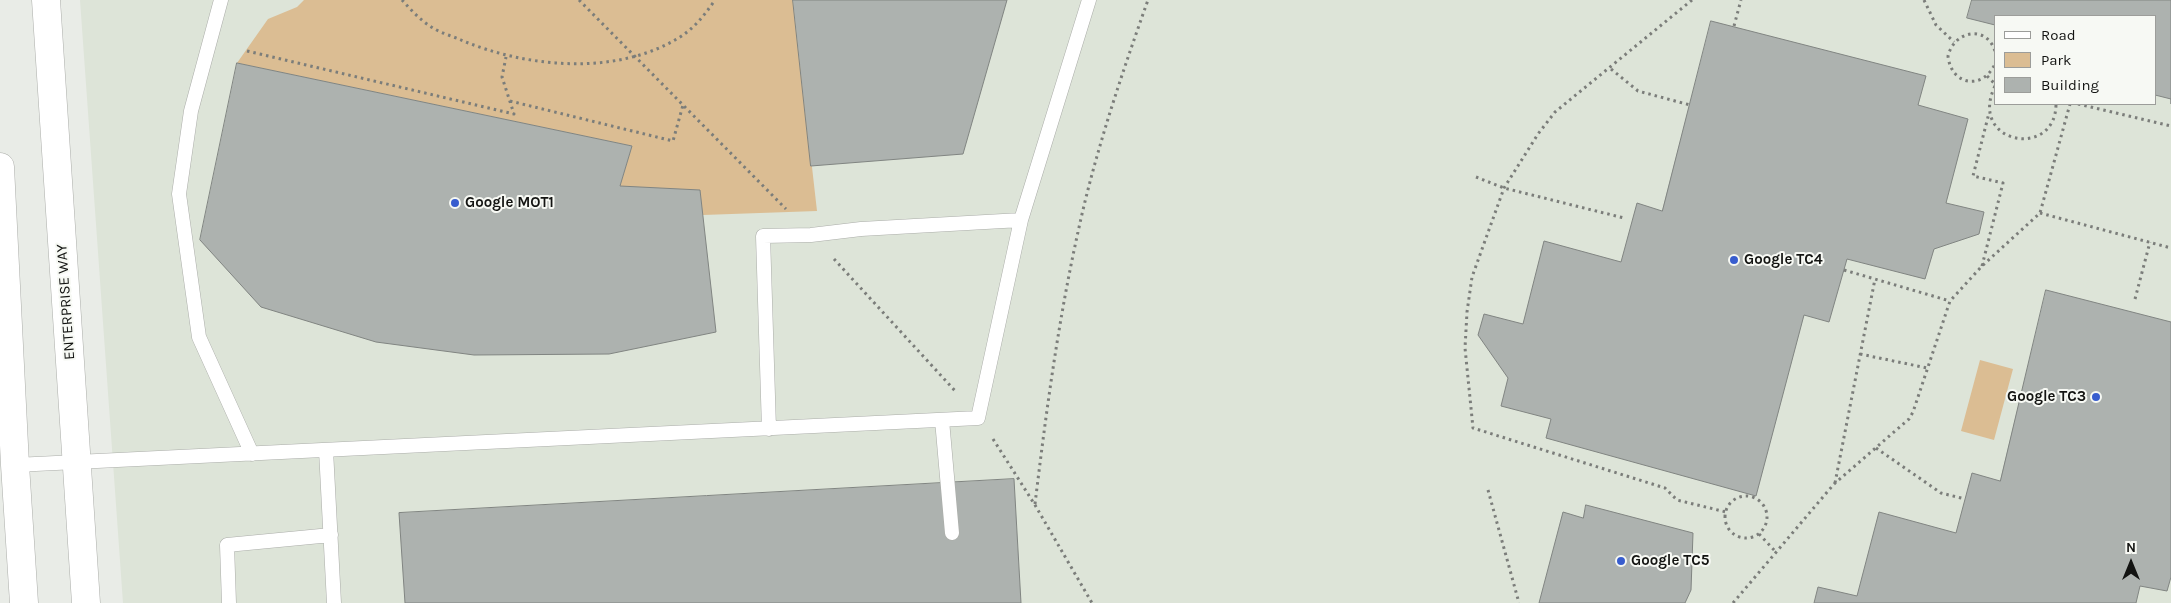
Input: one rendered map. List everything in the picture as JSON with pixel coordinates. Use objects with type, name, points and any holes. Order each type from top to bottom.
[{"type":"street","name":"ENTERPRISE WAY","points":[[46,0],[86,603]]},
{"type":"street","points":[[0,166],[24,603]]},
{"type":"lane","points":[[220,0],[191,111],[179,194],[200,336],[252,454]]},
{"type":"lane","points":[[15,465],[978,418],[1021,220],[1089,0]]},
{"type":"lane","points":[[769,429],[763,236],[811,235],[861,229],[1021,220]]},
{"type":"lane","points":[[942,420],[952,533]]},
{"type":"lane","points":[[326,450],[334,603]]},
{"type":"lane","points":[[229,603],[226,545],[331,535]]},
{"type":"path","points":[[402,0],[414,13],[434,29],[487,51],[506,57],[577,64],[636,57],[676,40],[700,21],[715,0]]},
{"type":"path","points":[[580,0],[811,235],[978,418],[1035,505],[1092,603]]},
{"type":"path","points":[[1035,505],[1050,383],[1078,230],[1118,83],[1148,0]]},
{"type":"path","points":[[1692,0],[1555,112],[1538,134],[1504,188],[1472,277],[1467,312],[1467,376],[1473,428],[1665,488],[1677,500],[1726,512]]},
{"type":"path","points":[[1734,26],[1741,0]]},
{"type":"path","points":[[1924,0],[1936,25],[1954,42]]},
{"type":"path","points":[[1994,49],[1989,40],[1975,33],[1960,36],[1954,42],[1948,56],[1948,64],[1958,77],[1973,82],[1987,76],[1994,66]]},
{"type":"path","points":[[247,51],[514,114],[502,78],[506,57]]},
{"type":"path","points":[[1611,68],[1638,91],[1690,105]]},
{"type":"path","points":[[1987,76],[1994,84]]},
{"type":"path","points":[[1982,266],[2003,184],[1973,176],[1989,113],[1989,98],[1994,87]]},
{"type":"path","points":[[510,101],[673,141],[683,105]]},
{"type":"path","points":[[1989,113],[1994,125],[2004,135],[2016,139],[2030,139],[2042,134],[2051,124],[2056,112],[2056,105]]},
{"type":"path","points":[[1733,603],[1834,484],[1908,419],[1913,412],[1950,301],[1982,266],[2040,213],[2070,105]]},
{"type":"path","points":[[2082,105],[2171,126]]},
{"type":"path","points":[[1476,177],[1504,188],[1624,218]]},
{"type":"path","points":[[2040,213],[2171,248]]},
{"type":"path","points":[[2135,299],[2150,242]]},
{"type":"path","points":[[1844,270],[1950,301]]},
{"type":"path","points":[[1834,484],[1875,279]]},
{"type":"path","points":[[1860,354],[1927,368]]},
{"type":"path","points":[[1876,448],[1941,493],[1965,498]]},
{"type":"path","points":[[1488,490],[1519,603]]},
{"type":"path","points":[[1740,496],[1755,497],[1761,502],[1768,515],[1764,529],[1759,534],[1745,538],[1738,537],[1727,526],[1726,512],[1728,505],[1740,496]]},
{"type":"path","points":[[1759,534],[1776,552]]},
{"type":"shaded area","points":[[80,0],[2171,0],[2171,603],[123,603]]},
{"type":"green space","points":[[304,0],[793,0],[817,211],[703,215],[620,186],[632,146],[237,63],[268,19],[297,7]]},
{"type":"green space","points":[[1980,360],[2013,369],[1994,440],[1961,431]]},
{"type":"building","points":[[793,0],[1007,0],[963,154],[811,166]]},
{"type":"building","points":[[1972,0],[2171,0],[2171,99],[2156,95],[2156,15],[1994,15],[1994,25],[1967,18]]},
{"type":"building","name":"Google TC4","points":[[1711,21],[1926,76],[1918,105],[1968,119],[1946,203],[1984,212],[1979,234],[1934,249],[1925,279],[1847,259],[1829,322],[1804,315],[1756,496],[1546,438],[1551,419],[1501,406],[1508,378],[1478,335],[1484,314],[1523,324],[1544,241],[1621,262],[1637,203],[1662,211]]},
{"type":"building","name":"Google MOT1","points":[[237,63],[632,146],[620,186],[700,190],[716,332],[609,354],[474,355],[376,342],[261,307],[200,240]]},
{"type":"building","name":"Google TC3","points":[[2046,290],[2171,322],[2171,577],[2167,591],[2140,586],[2136,603],[1814,603],[1818,587],[1857,596],[1879,512],[1956,533],[1972,473],[2000,481]]},
{"type":"building","points":[[1014,479],[1021,603],[405,603],[399,513]]},
{"type":"building","name":"Google TC5","points":[[1586,505],[1693,533],[1691,590],[1685,603],[1539,603],[1563,512],[1583,518]]},
{"type":"place","name":"Google MOT1","points":[[455,203]]},
{"type":"place","name":"Google TC4","points":[[1734,260]]},
{"type":"place","name":"Google TC3","points":[[2096,397]]},
{"type":"place","name":"Google TC5","points":[[1621,561]]}]
